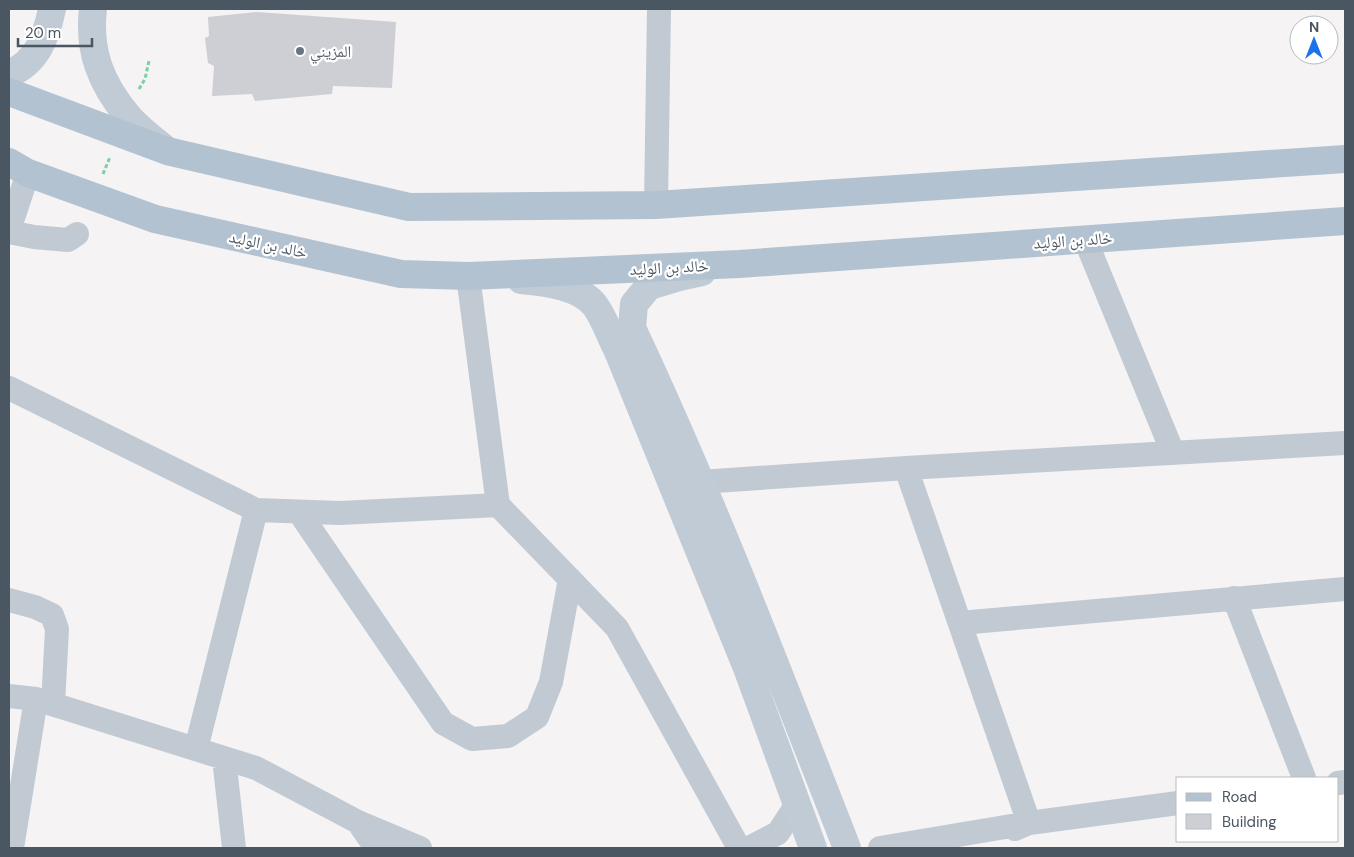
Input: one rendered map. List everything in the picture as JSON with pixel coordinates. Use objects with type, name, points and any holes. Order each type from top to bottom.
[{"type":"main road","points":[[9,74],[22,68],[39,50],[52,9]]},
{"type":"main road","points":[[93,9],[93,52],[103,80],[128,116],[167,150]]},
{"type":"main road","points":[[9,92],[167,150],[409,207],[656,205],[1345,159]]},
{"type":"main road","name":"خالد بن الوليد","points":[[19,168],[155,219],[401,274],[468,276],[739,264],[1345,221]]},
{"type":"main road","points":[[739,264],[679,277],[649,286],[634,304],[632,328],[700,482],[774,660],[847,848]]},
{"type":"main road","points":[[468,276],[547,282],[579,293],[596,306],[617,349],[743,660],[814,848]]},
{"type":"street","points":[[656,205],[659,9]]},
{"type":"street","points":[[19,168],[9,231],[34,237],[68,240],[77,234]]},
{"type":"street","points":[[1085,239],[1173,453]]},
{"type":"street","points":[[468,276],[498,505],[617,628],[739,848]]},
{"type":"street","points":[[9,388],[256,510],[340,513],[498,505]]},
{"type":"street","points":[[700,482],[906,468],[1345,444]]},
{"type":"street","points":[[906,468],[1029,823]]},
{"type":"street","points":[[196,749],[256,510]]},
{"type":"street","points":[[299,512],[443,723],[472,739],[508,736],[536,717],[551,682],[570,579]]},
{"type":"street","points":[[960,623],[1345,588]]},
{"type":"street","points":[[1234,598],[1304,777]]},
{"type":"street","points":[[9,600],[35,607],[52,615],[56,629],[45,701],[12,848]]},
{"type":"street","points":[[9,696],[45,701],[256,768],[358,822],[420,848]]},
{"type":"street","points":[[224,758],[234,848]]},
{"type":"street","points":[[880,848],[1029,823],[1176,803]]},
{"type":"street","points":[[749,848],[778,833],[797,804]]},
{"type":"street","points":[[358,822],[376,848]]},
{"type":"street","points":[[975,848],[1029,823]]},
{"type":"path","points":[[136,95],[145,79],[149,61]]},
{"type":"path","points":[[99,182],[110,156]]},
{"type":"building","name":"المزيني","points":[[257,12],[396,22],[392,88],[333,86],[332,94],[255,101],[252,94],[212,96],[214,66],[208,63],[205,38],[209,36],[208,17]]},
{"type":"place","name":"المزيني","points":[[300,51]]}]
